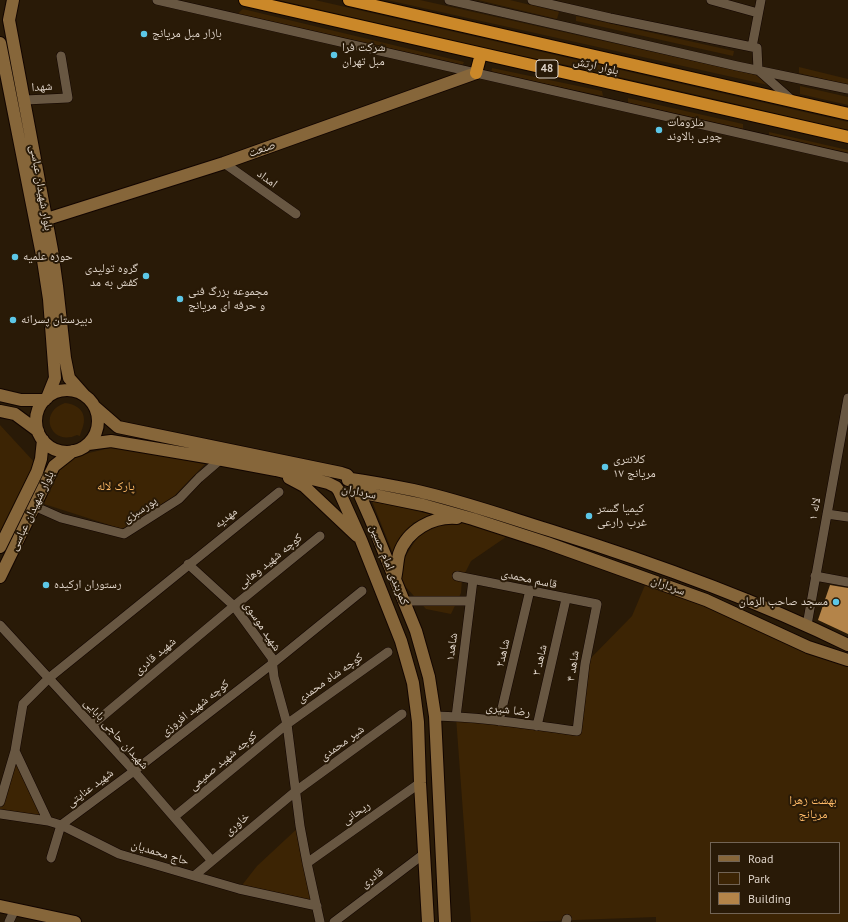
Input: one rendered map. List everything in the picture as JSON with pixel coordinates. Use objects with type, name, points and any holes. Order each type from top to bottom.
[{"type":"highway","name":"بلوار ارتش","points":[[245,0],[848,137]]},
{"type":"highway","name":"بلوار ارتش","points":[[349,0],[848,114]]},
{"type":"highway","points":[[476,73],[481,54]]},
{"type":"main road","name":"بلوار شهیدان عباسی","points":[[13,0],[9,20],[25,100],[58,286],[64,358],[69,378],[84,395]]},
{"type":"main road","name":"بلوار شهیدان عباسی","points":[[0,43],[41,247],[49,299],[55,378],[46,399]]},
{"type":"main road","name":"صنعت","points":[[46,219],[224,163],[476,73]]},
{"type":"main road","points":[[40,435],[36,422],[38,411],[46,399],[60,391],[70,390],[84,395],[118,427],[336,472],[347,475],[351,479]]},
{"type":"main road","points":[[0,395],[21,400],[46,399]]},
{"type":"main road","points":[[88,444],[94,436],[98,426],[98,416],[95,407]]},
{"type":"main road","points":[[0,411],[15,414],[40,435],[50,447],[59,451],[79,449],[88,444],[111,441],[221,459],[276,470],[328,483],[336,487]]},
{"type":"main road","name":"بلوار شهیدان عباسی","points":[[0,547],[41,459],[40,435]]},
{"type":"main road","name":"بلوار شهیدان عباسی","points":[[0,577],[54,466],[73,450]]},
{"type":"main road","points":[[276,470],[304,486],[361,540]]},
{"type":"main road","name":"سرداران","points":[[336,487],[351,479],[414,490],[465,503],[596,545],[689,577],[806,625],[848,645]]},
{"type":"main road","name":"کمربندی امام حسین","points":[[351,479],[359,492],[404,602],[425,662],[433,698],[445,922]]},
{"type":"main road","name":"سرداران","points":[[336,487],[423,505],[473,518],[648,578],[706,600],[808,646],[848,660]]},
{"type":"main road","name":"کمربندی امام حسین","points":[[336,487],[343,497],[401,641],[413,683],[418,722],[428,922]]},
{"type":"main road","points":[[395,579],[400,554],[404,545],[411,535],[421,526],[447,517],[473,518]]},
{"type":"main road","points":[[0,906],[75,922]]},
{"type":"street","points":[[157,0],[848,158]]},
{"type":"street","points":[[449,0],[848,89]]},
{"type":"street","points":[[532,0],[568,4],[757,48],[758,70],[794,102]]},
{"type":"street","points":[[711,0],[758,13]]},
{"type":"street","points":[[752,47],[760,0]]},
{"type":"street","name":"شهدا","points":[[25,100],[68,98],[61,56]]},
{"type":"street","name":"امداد","points":[[224,163],[296,214]]},
{"type":"street","name":"لاله ۱","points":[[806,625],[846,416],[848,398]]},
{"type":"street","name":"پورسبزی","points":[[34,506],[61,518],[124,534],[178,499],[221,459]]},
{"type":"street","name":"مهدیه","points":[[188,564],[279,492]]},
{"type":"street","points":[[827,514],[848,517]]},
{"type":"street","name":"کوچه شهید وهابی","points":[[234,606],[320,536]]},
{"type":"street","points":[[0,802],[3,780],[15,751],[23,704],[49,678],[188,564]]},
{"type":"street","name":"شهید موسوی","points":[[188,564],[234,606],[272,658],[272,664],[287,724],[307,863],[320,922]]},
{"type":"street","name":"قاسم محمدی","points":[[456,576],[597,604]]},
{"type":"street","points":[[815,576],[848,582]]},
{"type":"street","name":"شاهد۱","points":[[456,717],[469,601],[473,580]]},
{"type":"street","name":"شاهد۲","points":[[499,721],[530,590]]},
{"type":"street","name":"کوچه شهید افروزی","points":[[134,771],[272,664],[362,591]]},
{"type":"street","name":"شاهد ۳","points":[[537,726],[566,599]]},
{"type":"street","points":[[404,602],[469,601]]},
{"type":"street","name":"شاهد ۴","points":[[577,731],[585,664],[597,604]]},
{"type":"street","name":"شهید قادری","points":[[92,725],[234,606]]},
{"type":"street","name":"شهیدان حاجی بابایی","points":[[0,625],[134,771],[212,861]]},
{"type":"street","name":"کوچه شاه محمدی","points":[[287,724],[388,652]]},
{"type":"street","name":"شیر محمدی","points":[[296,791],[402,714]]},
{"type":"street","name":"رضا شیری","points":[[435,716],[499,721],[577,731]]},
{"type":"street","name":"کوچه شهید صمیمی","points":[[174,817],[287,724]]},
{"type":"street","points":[[15,751],[48,821]]},
{"type":"street","name":"شهید عنایتی","points":[[61,825],[134,771]]},
{"type":"street","name":"ریحانی","points":[[307,863],[420,783]]},
{"type":"street","name":"خاوری","points":[[194,876],[296,791]]},
{"type":"street","name":"حاج محمدیان","points":[[0,814],[48,821],[61,825],[120,854],[239,889],[317,906]]},
{"type":"street","points":[[51,858],[61,825]]},
{"type":"street","name":"قادری","points":[[334,922],[425,853]]},
{"type":"street","points":[[9,922],[15,909]]},
{"type":"green space","points":[[279,0],[315,0],[848,122],[848,131],[724,101],[562,64],[487,49]]},
{"type":"green space","points":[[387,0],[420,0],[769,78],[768,85]]},
{"type":"green space","points":[[478,0],[510,0],[559,12],[557,19]]},
{"type":"green space","points":[[243,9],[464,62],[461,68],[236,15]]},
{"type":"green space","points":[[576,16],[734,51],[733,56],[576,21]]},
{"type":"green space","points":[[799,67],[848,79],[848,85],[799,73]]},
{"type":"green space","points":[[492,68],[602,91],[603,96],[491,73]]},
{"type":"green space","points":[[800,86],[848,97],[848,105],[800,94]]},
{"type":"green space","points":[[628,98],[743,124],[743,130],[628,103]]},
{"type":"green space","points":[[769,132],[848,150],[848,154],[769,136]]},
{"type":"green space","points":[[65,403],[75,406],[81,410],[84,416],[80,436],[60,436],[54,433],[51,427],[51,413],[56,407]]},
{"type":"green space","points":[[0,425],[36,464],[0,535]]},
{"type":"green space","name":"پارک لاله","points":[[114,447],[205,464],[174,496],[122,529],[44,504],[57,471],[76,456]]},
{"type":"green space","points":[[372,501],[434,515],[413,523],[394,556]]},
{"type":"green space","points":[[479,522],[506,537],[471,561],[462,579],[461,593],[451,614],[426,609],[401,582],[405,557],[417,538],[428,528],[447,523]]},
{"type":"green space","name":"بهشت زهرا مریانج","points":[[648,578],[848,660],[848,922],[656,922],[656,917],[522,922],[471,922],[456,717],[577,731],[585,664],[632,616]]},
{"type":"green space","points":[[15,751],[48,821],[0,814],[0,802]]},
{"type":"green space","points":[[300,826],[317,906],[239,889],[257,866]]},
{"type":"building","name":"مسجد صاحب الزمان","points":[[830,585],[848,588],[848,634],[818,620]]},
{"type":"place","name":"بازار مبل مریانج","points":[[144,34]]},
{"type":"place","name":"شرکت فرا مبل تهران","points":[[334,55]]},
{"type":"place","name":"ملزومات چوبی بالاوند","points":[[659,130]]},
{"type":"place","name":"حوزه علمیه","points":[[15,257]]},
{"type":"place","name":"گروه تولیدی کفش به مد","points":[[146,276]]},
{"type":"place","name":"مجموعه بزرگ فنی و حرفه ای مریانج","points":[[180,299]]},
{"type":"place","name":"دبیرستان پسرانه","points":[[13,320]]},
{"type":"place","name":"کلانتری ۱۷ مریانج","points":[[605,467]]},
{"type":"place","name":"کیمیا گستر غرب زارعی","points":[[589,516]]},
{"type":"place","name":"رستوران ارکیده","points":[[46,585]]},
{"type":"place","name":"مسجد صاحب الزمان","points":[[836,602]]}]
